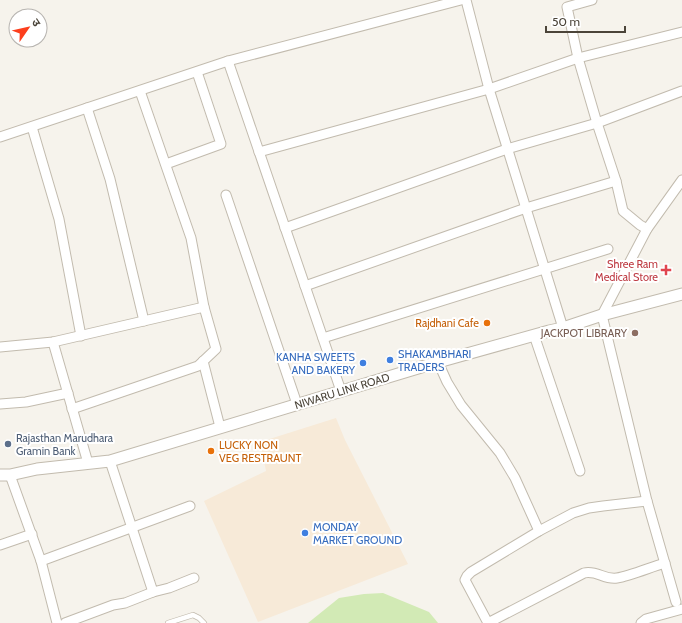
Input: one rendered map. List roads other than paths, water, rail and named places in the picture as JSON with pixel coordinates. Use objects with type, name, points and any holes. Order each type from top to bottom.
[{"type":"street","points":[[0,137],[228,61],[461,0]]},
{"type":"street","points":[[466,0],[489,89],[563,328]]},
{"type":"street","points":[[592,0],[567,7],[578,58],[616,181],[622,211],[647,229]]},
{"type":"street","points":[[259,152],[489,89],[578,58],[682,32]]},
{"type":"street","points":[[228,61],[341,391]]},
{"type":"street","points":[[166,164],[221,144],[197,72]]},
{"type":"street","points":[[72,409],[198,366],[216,349],[204,307],[191,238],[140,91]]},
{"type":"street","points":[[285,228],[507,149],[597,123],[682,91]]},
{"type":"street","points":[[87,108],[110,180],[144,321]]},
{"type":"street","points":[[32,127],[59,219],[81,336]]},
{"type":"street","points":[[641,623],[646,619],[679,605],[647,501],[602,315],[647,229],[682,180]]},
{"type":"street","points":[[305,286],[526,208],[616,181]]},
{"type":"street","points":[[226,195],[297,404]]},
{"type":"street","points":[[323,338],[608,249]]},
{"type":"street","name":"NIWARU LINK ROAD","points":[[5,475],[37,469],[110,461],[438,362],[563,328],[602,315],[682,294]]},
{"type":"street","points":[[0,347],[53,342],[204,307]]},
{"type":"street","points":[[534,335],[580,472]]},
{"type":"street","points":[[53,342],[88,463]]},
{"type":"street","points":[[203,361],[220,427]]},
{"type":"street","points":[[438,362],[447,382],[461,405],[500,453],[515,478],[539,531]]},
{"type":"street","points":[[0,404],[39,400],[68,393]]},
{"type":"street","points":[[110,461],[153,592]]},
{"type":"street","points":[[5,475],[32,534],[41,560],[56,623]]},
{"type":"street","points":[[647,501],[589,508],[573,513],[539,531],[467,576],[466,580],[488,623],[584,573],[598,573],[604,577],[617,578],[665,563]]},
{"type":"street","points":[[41,560],[190,506]]},
{"type":"street","points":[[0,545],[32,534]]},
{"type":"street","points":[[65,623],[113,605],[125,603],[153,592],[169,588],[194,578]]},
{"type":"lane","points":[[168,623],[193,615],[200,618],[204,623]]},
{"type":"place","name":"Shree Ram Medical Store","points":[[666,270]]},
{"type":"place","name":"Rajdhani Cafe","points":[[487,323]]},
{"type":"place","name":"JACKPOT LIBRARY","points":[[635,333]]},
{"type":"place","name":"SHAKAMBHARI TRADERS","points":[[390,360]]},
{"type":"place","name":"KANHA SWEETS AND BAKERY","points":[[363,363]]},
{"type":"place","name":"Rajasthan Marudhara Gramin Bank","points":[[8,444]]},
{"type":"place","name":"LUCKY NON VEG RESTRAUNT","points":[[211,451]]},
{"type":"place","name":"MONDAY MARKET GROUND","points":[[305,533]]}]
